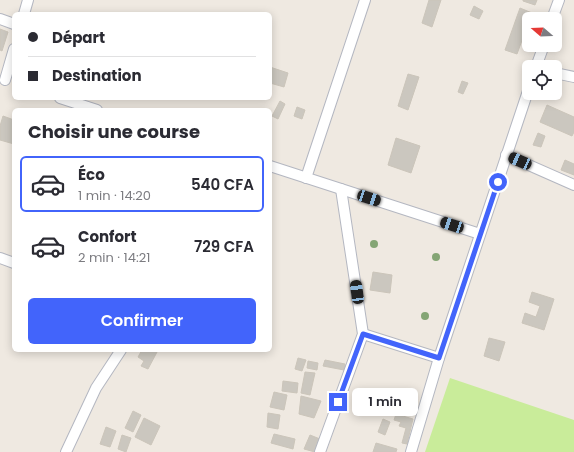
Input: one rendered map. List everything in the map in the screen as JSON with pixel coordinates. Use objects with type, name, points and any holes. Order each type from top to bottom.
[{"type":"street","points":[[25,12],[28,0]]},
{"type":"street","points":[[306,178],[365,0]]},
{"type":"street","points":[[555,12],[559,0]]},
{"type":"street","points":[[0,19],[12,23]]},
{"type":"street","points":[[6,81],[12,57]]},
{"type":"street","points":[[562,74],[574,77]]},
{"type":"street","points":[[66,100],[91,108]]},
{"type":"street","points":[[411,452],[439,358],[525,100]]},
{"type":"street","points":[[506,155],[574,185]]},
{"type":"street","points":[[272,167],[480,234]]},
{"type":"street","points":[[320,452],[363,334],[341,189]]},
{"type":"street","points":[[0,258],[12,262]]},
{"type":"street","points":[[363,334],[439,358]]},
{"type":"street","points":[[66,452],[96,388],[120,352]]},
{"type":"green space","points":[[450,378],[574,420],[574,452],[425,452]]},
{"type":"building","points":[[429,0],[441,0],[432,27],[422,23]]},
{"type":"building","points":[[523,0],[537,0],[535,5]]},
{"type":"building","points":[[474,6],[483,11],[479,19],[470,15]]},
{"type":"building","points":[[520,8],[530,12],[522,12],[522,40],[517,54],[505,50]]},
{"type":"building","points":[[0,29],[8,32],[2,51],[0,50]]},
{"type":"building","points":[[272,68],[288,73],[284,87],[272,84]]},
{"type":"building","points":[[408,74],[419,77],[408,110],[398,106]]},
{"type":"building","points":[[462,81],[468,83],[463,94],[458,92]]},
{"type":"building","points":[[280,101],[285,104],[278,119],[272,116]]},
{"type":"building","points":[[547,105],[574,117],[574,132],[572,136],[540,122]]},
{"type":"building","points":[[297,107],[305,110],[302,119],[294,116]]},
{"type":"building","points":[[3,116],[12,119],[12,143],[0,140],[0,126]]},
{"type":"building","points":[[538,133],[545,136],[541,147],[533,145]]},
{"type":"building","points":[[396,138],[420,146],[411,173],[388,165]]},
{"type":"building","points":[[565,160],[574,164],[574,175],[561,170]]},
{"type":"building","points":[[373,272],[392,275],[390,293],[370,290]]},
{"type":"building","points":[[532,292],[554,299],[544,330],[522,323],[525,313],[536,317],[540,306],[529,302]]},
{"type":"building","points":[[489,338],[505,342],[499,361],[484,356]]},
{"type":"building","points":[[141,352],[157,352],[148,369],[141,366],[144,361],[138,357]]},
{"type":"building","points":[[298,358],[306,360],[302,371],[295,369]]},
{"type":"building","points":[[325,360],[345,364],[344,370],[323,366]]},
{"type":"building","points":[[308,361],[318,363],[317,370],[307,368]]},
{"type":"building","points":[[305,372],[315,373],[310,395],[301,393]]},
{"type":"building","points":[[283,381],[298,383],[297,393],[282,391]]},
{"type":"building","points":[[274,392],[287,395],[284,410],[270,407]]},
{"type":"building","points":[[301,396],[321,401],[314,418],[299,414]]},
{"type":"building","points":[[133,411],[141,415],[133,432],[125,428]]},
{"type":"building","points":[[268,413],[280,415],[278,429],[267,427]]},
{"type":"building","points":[[396,414],[413,419],[407,444],[402,443],[406,428],[399,426],[401,422],[394,420]]},
{"type":"building","points":[[144,418],[160,426],[151,445],[135,437]]},
{"type":"building","points":[[383,419],[390,422],[385,435],[378,432]]},
{"type":"building","points":[[106,427],[116,431],[110,447],[100,444]]},
{"type":"building","points":[[274,434],[295,439],[293,449],[271,443]]},
{"type":"building","points":[[122,435],[131,438],[126,452],[118,449]]},
{"type":"building","points":[[310,435],[320,439],[315,452],[304,449]]},
{"type":"building","points":[[376,443],[397,449],[396,452],[373,452]]},
{"type":"route","points":[[338,402],[363,334],[439,358],[498,182]]}]
